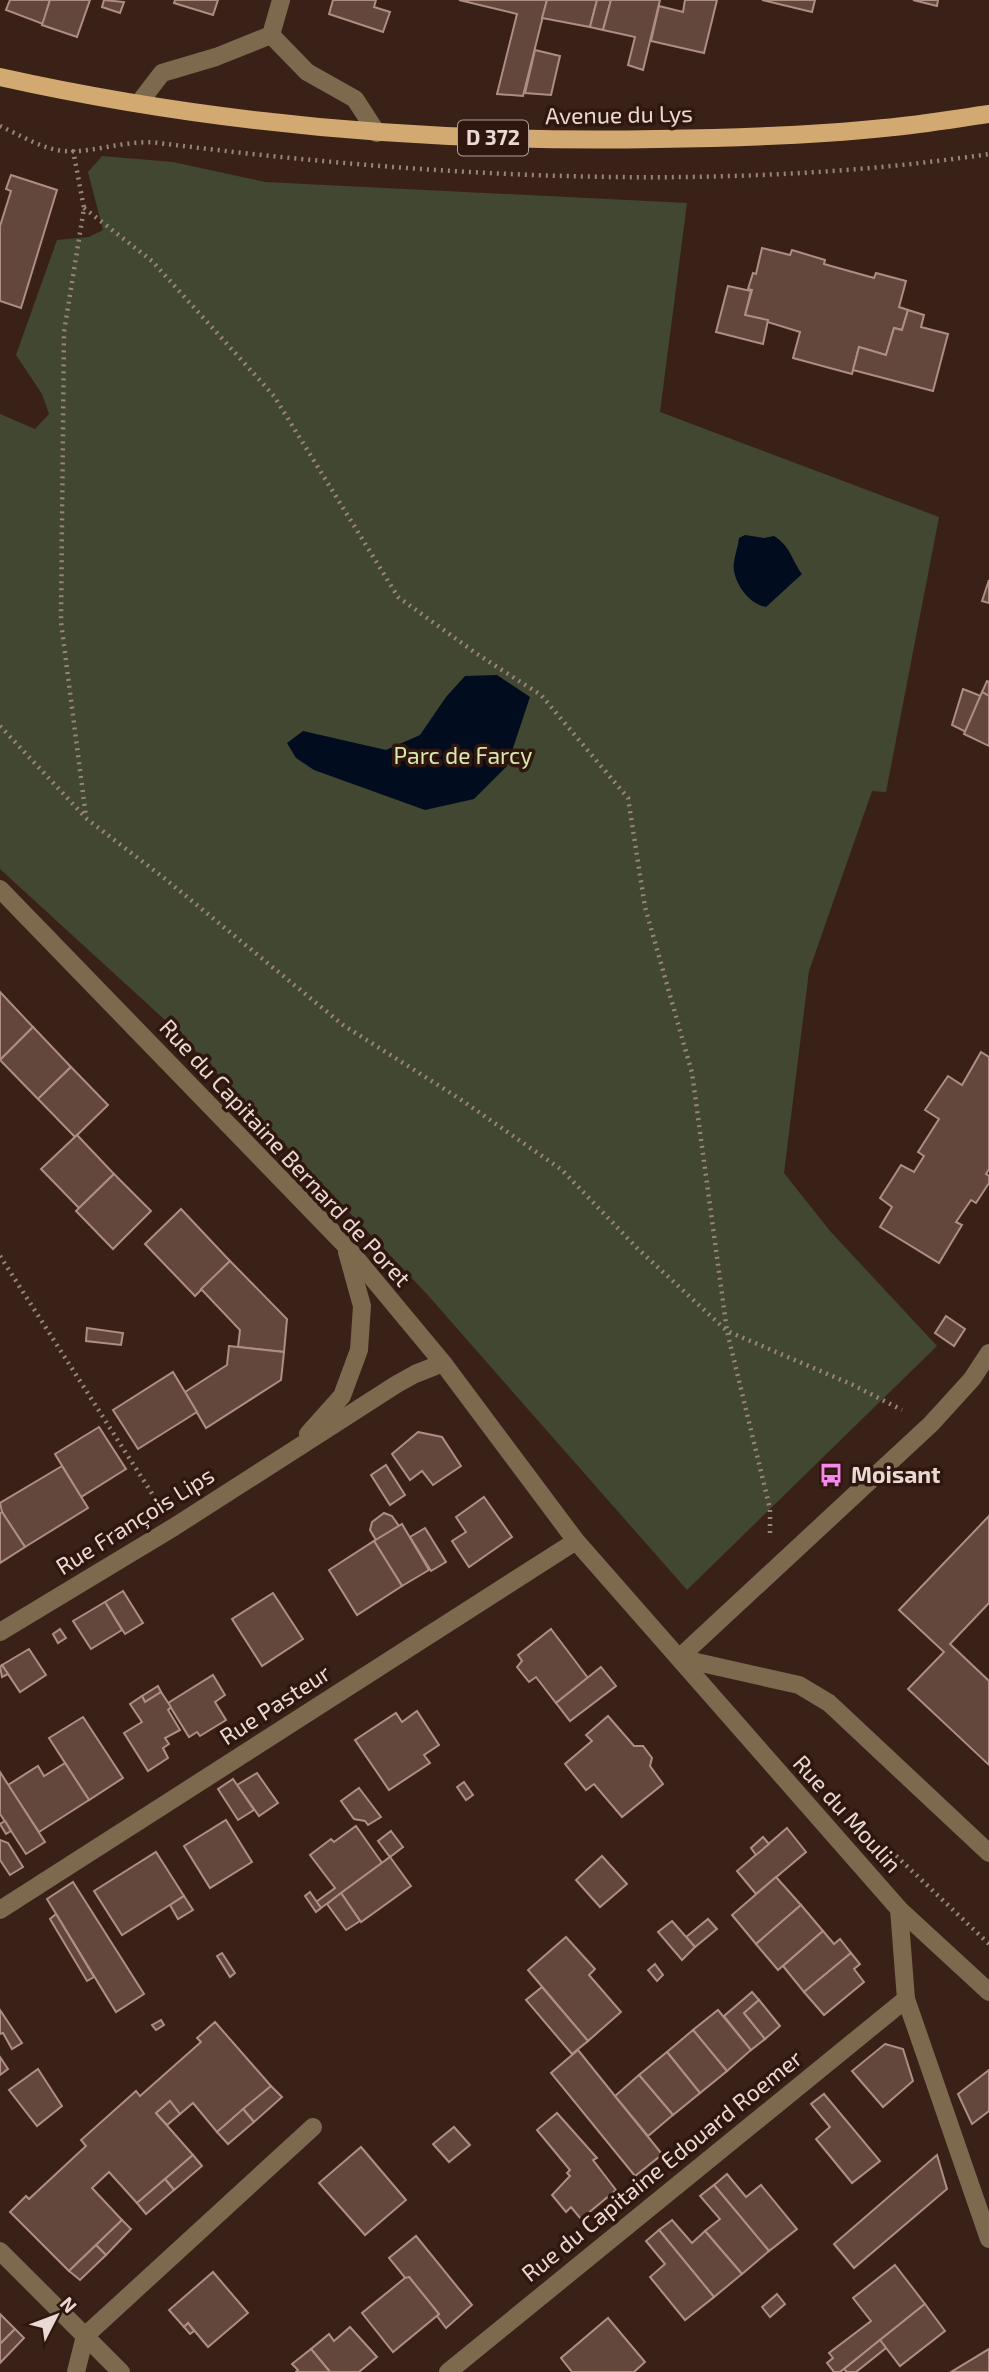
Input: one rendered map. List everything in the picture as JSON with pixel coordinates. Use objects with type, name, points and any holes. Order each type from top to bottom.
[{"type":"main road","name":"Avenue du Lys","points":[[0,76],[58,90],[278,122],[377,133],[551,141],[784,136],[885,128],[989,114]]},
{"type":"street","points":[[271,35],[281,0]]},
{"type":"street","points":[[139,103],[162,73],[216,57],[271,35]]},
{"type":"street","points":[[271,35],[307,72],[355,99],[377,133]]},
{"type":"street","name":"Rue du Capitaine Bernard de Poret","points":[[0,889],[345,1245],[443,1363],[576,1542],[679,1658]]},
{"type":"street","name":"Rue François Lips","points":[[294,1450],[342,1396],[359,1350],[362,1306],[345,1245]]},
{"type":"street","points":[[679,1658],[931,1424],[972,1379],[989,1353]]},
{"type":"street","name":"Rue François Lips","points":[[0,1632],[174,1528],[415,1374],[443,1363]]},
{"type":"street","name":"Rue Pasteur","points":[[0,1910],[576,1542]]},
{"type":"street","points":[[679,1658],[799,1685],[829,1703],[989,1853]]},
{"type":"street","name":"Rue du Moulin","points":[[679,1658],[899,1909],[989,1992]]},
{"type":"street","points":[[899,1909],[906,1999],[989,2239]]},
{"type":"street","name":"Rue du Capitaine Edouard Roemer","points":[[448,2372],[906,1999]]},
{"type":"street","points":[[76,2372],[85,2336],[313,2127]]},
{"type":"street","points":[[0,2251],[121,2372]]},
{"type":"path","points":[[73,150],[84,208],[64,332],[61,622],[87,819]]},
{"type":"path","points":[[84,208],[152,261],[274,396],[398,597],[477,654],[541,695],[628,798],[645,907],[692,1073],[727,1331],[770,1509],[769,1576]]},
{"type":"path","points":[[0,726],[87,819],[164,878],[343,1025],[460,1099],[562,1170],[637,1248],[727,1331],[851,1384],[931,1424]]},
{"type":"path","points":[[0,1255],[174,1528]]},
{"type":"green space","name":"Parc de Farcy","points":[[102,156],[173,162],[265,182],[687,203],[660,412],[939,517],[886,792],[872,791],[809,971],[784,1173],[830,1231],[937,1346],[687,1590],[425,1292],[177,1031],[0,869],[0,414],[35,429],[49,414],[42,394],[16,355],[57,240],[89,237],[103,230],[88,172]]},
{"type":"water","points":[[745,535],[764,538],[774,536],[780,540],[802,574],[766,607],[750,599],[741,589],[734,571],[739,538]]},
{"type":"water","points":[[497,675],[530,697],[507,766],[474,799],[425,810],[314,770],[296,758],[287,743],[303,731],[386,750],[420,735],[446,697],[465,676]]},
{"type":"building","points":[[10,0],[50,0],[43,24],[6,10]]},
{"type":"building","points":[[50,0],[90,0],[77,37],[42,25]]},
{"type":"building","points":[[104,0],[124,2],[120,13],[102,7]]},
{"type":"building","points":[[175,0],[218,0],[213,15],[174,3]]},
{"type":"building","points":[[333,0],[376,0],[374,7],[390,12],[383,32],[329,14]]},
{"type":"building","points":[[459,0],[547,0],[523,96],[497,94],[517,14]]},
{"type":"building","points":[[547,0],[597,0],[590,27],[542,18]]},
{"type":"building","points":[[597,0],[611,0],[603,30],[590,27]]},
{"type":"building","points":[[611,0],[660,0],[643,70],[628,65],[635,37],[603,30]]},
{"type":"building","points":[[685,0],[717,0],[704,53],[651,41],[659,6],[683,12]]},
{"type":"building","points":[[762,0],[815,0],[812,12]]},
{"type":"building","points":[[913,0],[938,0],[937,6]]},
{"type":"building","points":[[535,50],[560,56],[551,95],[525,93]]},
{"type":"building","points":[[11,175],[57,190],[21,308],[0,301],[0,226],[11,191],[6,189]]},
{"type":"building","points":[[762,248],[790,255],[792,250],[825,260],[824,264],[874,278],[876,273],[906,281],[899,307],[908,310],[902,330],[894,328],[886,355],[859,347],[852,374],[793,358],[800,332],[745,315],[752,290],[748,289],[753,273],[756,274]]},
{"type":"building","points":[[728,286],[751,291],[745,315],[768,320],[763,344],[716,332]]},
{"type":"building","points":[[908,310],[924,315],[921,327],[948,334],[933,391],[853,370],[859,347],[886,355],[894,328],[902,330]]},
{"type":"building","points":[[989,580],[989,603],[982,601]]},
{"type":"building","points":[[987,681],[989,682],[989,696],[982,692]]},
{"type":"building","points":[[963,689],[981,696],[966,732],[952,725]]},
{"type":"building","points":[[982,692],[989,696],[989,746],[964,734]]},
{"type":"building","points":[[0,992],[33,1027],[0,1060]]},
{"type":"building","points":[[33,1027],[71,1067],[38,1099],[0,1060]]},
{"type":"building","points":[[981,1052],[989,1057],[989,1169],[986,1174],[989,1176],[989,1183],[976,1203],[971,1200],[956,1222],[962,1225],[939,1263],[880,1227],[892,1207],[880,1198],[901,1165],[914,1172],[924,1156],[918,1152],[939,1119],[925,1110],[948,1076],[962,1085]]},
{"type":"building","points":[[71,1067],[108,1105],[75,1137],[38,1099]]},
{"type":"building","points":[[77,1135],[114,1174],[79,1208],[41,1169]]},
{"type":"building","points":[[114,1174],[151,1211],[113,1249],[76,1211]]},
{"type":"building","points":[[181,1209],[230,1261],[195,1296],[145,1244]]},
{"type":"building","points":[[230,1261],[287,1319],[284,1352],[238,1347],[240,1330],[201,1289]]},
{"type":"building","points":[[946,1316],[965,1329],[954,1346],[935,1333]]},
{"type":"building","points":[[87,1328],[123,1333],[121,1345],[86,1341]]},
{"type":"building","points":[[229,1346],[284,1352],[281,1380],[206,1428],[185,1392],[227,1365]]},
{"type":"building","points":[[173,1372],[197,1412],[138,1449],[113,1410]]},
{"type":"building","points":[[99,1427],[126,1469],[81,1497],[55,1454]]},
{"type":"building","points":[[418,1432],[442,1437],[461,1466],[433,1485],[422,1471],[410,1480],[392,1454]]},
{"type":"building","points":[[386,1465],[405,1495],[390,1505],[371,1475]]},
{"type":"building","points":[[62,1466],[88,1508],[25,1547],[2,1512],[0,1503]]},
{"type":"building","points":[[484,1497],[512,1537],[469,1567],[452,1541],[466,1532],[456,1517]]},
{"type":"building","points":[[2,1512],[25,1547],[0,1563],[0,1513]]},
{"type":"building","points":[[384,1513],[392,1516],[399,1526],[376,1540],[370,1530],[372,1522]]},
{"type":"building","points":[[989,1516],[989,1603],[950,1644],[989,1681],[989,1765],[908,1689],[944,1652],[899,1610]]},
{"type":"building","points":[[402,1524],[429,1570],[402,1586],[374,1541]]},
{"type":"building","points":[[425,1528],[446,1562],[431,1571],[410,1537]]},
{"type":"building","points":[[374,1541],[402,1586],[357,1615],[329,1570]]},
{"type":"building","points":[[123,1591],[143,1623],[125,1634],[105,1602]]},
{"type":"building","points":[[273,1593],[303,1639],[262,1666],[232,1619]]},
{"type":"building","points":[[105,1602],[122,1630],[91,1649],[73,1621]]},
{"type":"building","points":[[60,1629],[66,1638],[58,1643],[53,1634]]},
{"type":"building","points":[[551,1629],[588,1678],[556,1703],[536,1677],[529,1682],[517,1667],[522,1661],[518,1655]]},
{"type":"building","points":[[29,1649],[46,1675],[20,1692],[2,1665]]},
{"type":"building","points":[[2,1665],[8,1674],[2,1677],[0,1667]]},
{"type":"building","points":[[601,1667],[616,1686],[570,1721],[556,1703]]},
{"type":"building","points":[[213,1675],[225,1695],[215,1702],[226,1720],[200,1736],[197,1732],[189,1737],[168,1703]]},
{"type":"building","points":[[158,1686],[161,1692],[145,1702],[142,1696]]},
{"type":"building","points":[[161,1692],[171,1707],[168,1710],[180,1730],[165,1738],[169,1744],[163,1748],[168,1758],[148,1771],[124,1733],[142,1722],[130,1704],[142,1696],[145,1702]]},
{"type":"building","points":[[417,1711],[439,1745],[424,1755],[430,1763],[389,1790],[355,1740],[396,1713],[402,1722]]},
{"type":"building","points":[[608,1716],[634,1746],[643,1746],[652,1758],[650,1766],[663,1784],[622,1817],[594,1784],[586,1790],[565,1764],[592,1741],[586,1735]]},
{"type":"building","points":[[83,1717],[123,1778],[89,1800],[49,1738]]},
{"type":"building","points":[[65,1763],[89,1800],[39,1832],[8,1785],[38,1766],[44,1776]]},
{"type":"building","points":[[0,1772],[45,1842],[26,1854],[0,1814]]},
{"type":"building","points":[[257,1773],[278,1803],[259,1816],[237,1785]]},
{"type":"building","points":[[233,1779],[254,1810],[238,1820],[218,1789]]},
{"type":"building","points":[[464,1782],[473,1795],[466,1800],[457,1787]]},
{"type":"building","points":[[359,1788],[381,1817],[368,1825],[365,1821],[354,1819],[341,1801]]},
{"type":"building","points":[[226,1820],[252,1862],[210,1888],[184,1846]]},
{"type":"building","points":[[5,1821],[11,1831],[6,1834],[0,1824]]},
{"type":"building","points":[[356,1826],[382,1863],[321,1908],[316,1902],[335,1888],[310,1855],[331,1839],[334,1842]]},
{"type":"building","points":[[787,1828],[806,1852],[756,1894],[737,1871]]},
{"type":"building","points":[[391,1831],[403,1847],[390,1857],[378,1841]]},
{"type":"building","points":[[763,1837],[769,1844],[756,1855],[751,1848]]},
{"type":"building","points":[[0,1840],[8,1843],[23,1867],[10,1875],[0,1860]]},
{"type":"building","points":[[156,1852],[184,1896],[122,1935],[94,1891]]},
{"type":"building","points":[[602,1856],[627,1884],[600,1907],[576,1880]]},
{"type":"building","points":[[390,1857],[411,1886],[361,1922],[341,1893]]},
{"type":"building","points":[[776,1877],[801,1905],[756,1944],[732,1915]]},
{"type":"building","points":[[73,1882],[144,1994],[116,2012],[47,1899]]},
{"type":"building","points":[[310,1892],[321,1908],[316,1912],[305,1896]]},
{"type":"building","points":[[341,1893],[360,1921],[346,1930],[327,1904]]},
{"type":"building","points":[[184,1896],[193,1910],[178,1919],[170,1905]]},
{"type":"building","points":[[801,1905],[823,1931],[778,1970],[756,1944]]},
{"type":"building","points":[[56,1914],[94,1977],[87,1981],[50,1919]]},
{"type":"building","points":[[708,1919],[717,1929],[695,1947],[686,1937]]},
{"type":"building","points":[[672,1921],[695,1947],[682,1960],[658,1932]]},
{"type":"building","points":[[823,1931],[834,1944],[840,1939],[851,1953],[804,1992],[783,1966]]},
{"type":"building","points":[[566,1937],[595,1969],[589,1975],[621,2012],[588,2041],[528,1970]]},
{"type":"building","points":[[222,1953],[235,1973],[230,1977],[217,1956]]},
{"type":"building","points":[[851,1953],[860,1964],[854,1969],[864,1982],[824,2015],[804,1992]]},
{"type":"building","points":[[655,1964],[663,1975],[657,1981],[648,1970]]},
{"type":"building","points":[[542,1987],[588,2041],[572,2054],[526,2000]]},
{"type":"building","points":[[752,1992],[759,2000],[744,2013],[765,2039],[751,2050],[724,2016]]},
{"type":"building","points":[[759,2000],[780,2026],[765,2039],[744,2013]]},
{"type":"building","points":[[0,2010],[22,2043],[12,2049],[3,2033],[0,2034]]},
{"type":"building","points":[[718,2010],[751,2050],[727,2071],[693,2030]]},
{"type":"building","points":[[161,2020],[164,2025],[156,2030],[152,2025]]},
{"type":"building","points":[[215,2022],[271,2086],[217,2132],[193,2103],[180,2114],[170,2101],[156,2113],[193,2155],[137,2203],[109,2172],[92,2188],[122,2220],[69,2271],[10,2212],[26,2196],[29,2199],[86,2146],[81,2140],[136,2091],[140,2096],[201,2042],[197,2038]]},
{"type":"building","points":[[693,2030],[727,2071],[700,2093],[667,2052]]},
{"type":"building","points":[[885,2044],[903,2049],[913,2081],[883,2107],[852,2071]]},
{"type":"building","points":[[578,2050],[670,2164],[667,2167],[659,2157],[635,2176],[551,2073]]},
{"type":"building","points":[[667,2052],[700,2093],[673,2115],[639,2075]]},
{"type":"building","points":[[0,2057],[8,2069],[0,2075]]},
{"type":"building","points":[[38,2069],[62,2106],[37,2126],[9,2090]]},
{"type":"building","points":[[989,2070],[989,2111],[972,2124],[958,2094]]},
{"type":"building","points":[[639,2075],[673,2115],[648,2136],[615,2096]]},
{"type":"building","points":[[271,2086],[282,2097],[254,2122],[243,2109]]},
{"type":"building","points":[[824,2094],[880,2161],[852,2183],[816,2139],[830,2127],[811,2104]]},
{"type":"building","points":[[170,2101],[180,2114],[167,2125],[156,2113]]},
{"type":"building","points":[[243,2109],[254,2122],[228,2144],[217,2132]]},
{"type":"building","points":[[557,2113],[597,2158],[593,2160],[616,2190],[581,2219],[571,2207],[566,2212],[552,2195],[570,2176],[567,2173],[570,2170],[537,2130]]},
{"type":"building","points":[[454,2127],[470,2145],[449,2162],[433,2144]]},
{"type":"building","points":[[361,2147],[406,2200],[365,2235],[319,2183]]},
{"type":"building","points":[[193,2155],[202,2166],[174,2190],[165,2179]]},
{"type":"building","points":[[937,2155],[947,2189],[854,2268],[834,2244]]},
{"type":"building","points":[[727,2174],[746,2197],[761,2185],[797,2229],[769,2251],[714,2185]]},
{"type":"building","points":[[165,2179],[174,2190],[146,2214],[137,2203]]},
{"type":"building","points":[[714,2185],[769,2251],[742,2274],[705,2231],[720,2219],[700,2196]]},
{"type":"building","points":[[122,2220],[131,2229],[106,2255],[96,2245]]},
{"type":"building","points":[[672,2220],[692,2243],[705,2231],[742,2274],[714,2297],[659,2230]]},
{"type":"building","points":[[659,2230],[714,2297],[685,2320],[650,2277],[665,2264],[646,2241]]},
{"type":"building","points":[[416,2236],[472,2305],[446,2328],[437,2316],[439,2314],[409,2277],[406,2279],[389,2258]]},
{"type":"building","points":[[96,2245],[106,2255],[80,2280],[69,2271]]},
{"type":"building","points":[[895,2265],[925,2304],[840,2372],[834,2372],[827,2363],[833,2358],[829,2353],[871,2321],[853,2298]]},
{"type":"building","points":[[213,2272],[248,2313],[208,2347],[188,2323],[184,2327],[169,2310]]},
{"type":"building","points":[[409,2277],[439,2314],[393,2352],[362,2313]]},
{"type":"building","points":[[777,2294],[785,2304],[770,2317],[762,2307]]},
{"type":"building","points":[[925,2304],[945,2331],[900,2366],[880,2340]]},
{"type":"building","points":[[0,2314],[15,2329],[0,2344]]},
{"type":"building","points":[[608,2318],[645,2362],[634,2372],[572,2372],[561,2358]]},
{"type":"building","points":[[188,2323],[194,2331],[190,2334],[184,2327]]},
{"type":"building","points":[[350,2327],[377,2357],[359,2372],[330,2372],[311,2349],[329,2334],[334,2341]]},
{"type":"building","points":[[15,2329],[24,2338],[0,2363],[0,2344]]},
{"type":"building","points":[[880,2340],[886,2348],[856,2372],[847,2372],[844,2369]]},
{"type":"building","points":[[311,2349],[330,2372],[296,2372],[298,2370],[292,2364]]},
{"type":"building","points":[[989,2349],[989,2372],[951,2372]]},
{"type":"place","name":"Moisant","points":[[831,1475]]}]
